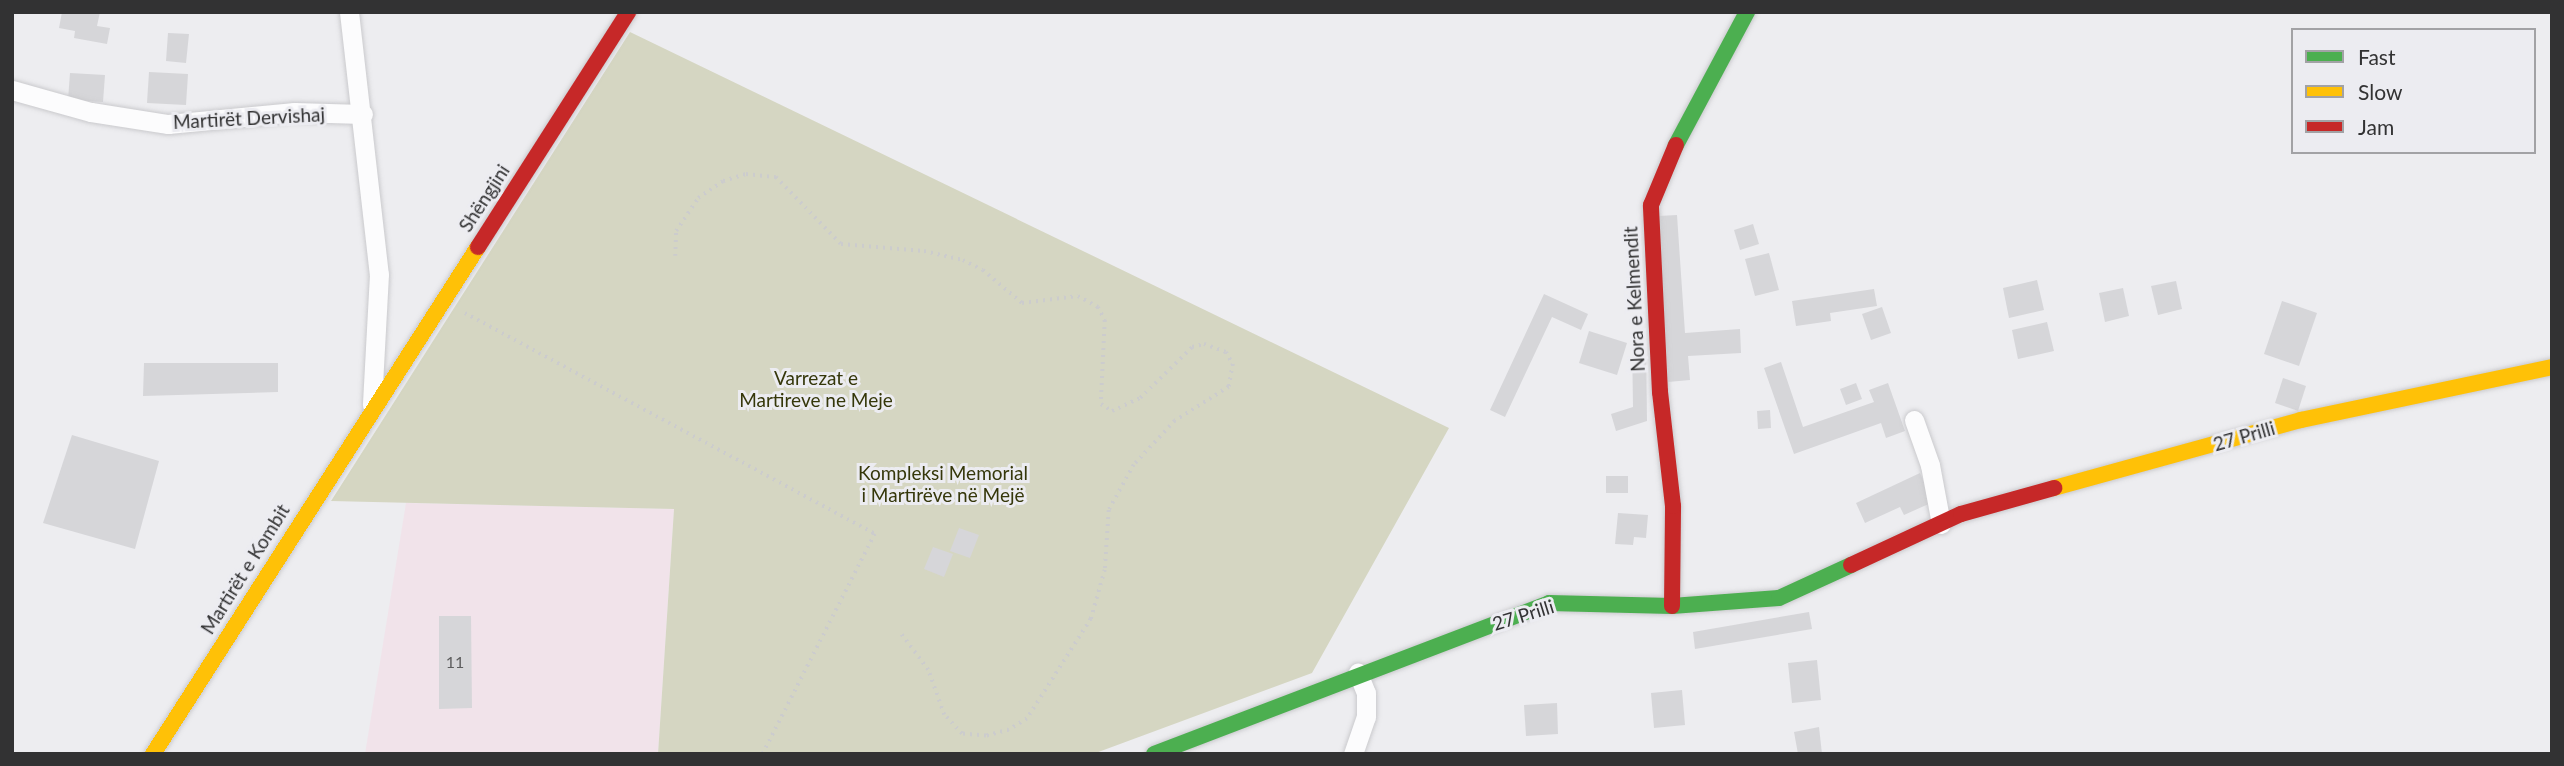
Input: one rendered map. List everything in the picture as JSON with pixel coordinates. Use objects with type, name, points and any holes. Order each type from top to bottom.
[{"type":"street","points":[[349,12],[363,114],[379,274],[372,406]]},
{"type":"street","name":"Shëngjini","points":[[372,406],[628,12]]},
{"type":"street","name":"Nora e Kelmendit","points":[[1672,606],[1673,506],[1660,393],[1651,205],[1660,174],[1747,12]]},
{"type":"street","name":"Martirët Dervishaj","points":[[12,90],[91,112],[168,124],[294,112],[363,114]]},
{"type":"street","name":"27 Prilli","points":[[1154,754],[1358,673],[1549,603],[1672,606],[1779,598],[1941,524],[2301,420],[2552,367]]},
{"type":"street","name":"Martirët e Kombit","points":[[153,754],[372,406]]},
{"type":"street","points":[[1914,419],[1930,466],[1941,524]]},
{"type":"street","points":[[1353,754],[1366,717],[1366,693],[1358,673]]},
{"type":"path","points":[[675,256],[676,231],[698,198],[723,181],[746,174],[776,177],[841,244],[924,251],[963,260],[983,270],[1022,303],[1078,296],[1098,307],[1105,320],[1101,404],[1112,411],[1140,398],[1192,347],[1204,344],[1226,352],[1233,364],[1229,387],[1175,421],[1134,465],[1109,510],[1105,570],[1091,620],[1027,719],[1009,730],[986,736],[962,734],[944,715],[928,670],[901,634]]},
{"type":"path","points":[[442,300],[874,534],[762,754]]},
{"type":"shaded area","points":[[406,503],[674,509],[658,754],[365,754]]},
{"type":"green space","name":"Kompleksi Memorial i Martirëve në Mejë","points":[[630,32],[1449,428],[1312,673],[1093,754],[658,754],[674,509],[331,501]]},
{"type":"building","points":[[62,12],[100,12],[97,26],[110,28],[107,44],[74,38],[75,31],[59,28]]},
{"type":"building","points":[[168,33],[189,34],[186,63],[166,61]]},
{"type":"building","points":[[149,72],[188,74],[186,105],[147,103]]},
{"type":"building","points":[[70,73],[105,75],[103,102],[68,100]]},
{"type":"building","points":[[1677,215],[1685,333],[1740,329],[1741,353],[1688,356],[1690,380],[1668,382],[1658,216]]},
{"type":"building","points":[[1753,224],[1759,244],[1740,250],[1734,230]]},
{"type":"building","points":[[1769,253],[1779,290],[1755,296],[1745,259]]},
{"type":"building","points":[[2037,280],[2044,310],[2009,318],[2003,288]]},
{"type":"building","points":[[2176,281],[2182,309],[2158,315],[2151,286]]},
{"type":"building","points":[[2123,288],[2129,316],[2105,322],[2099,293]]},
{"type":"building","points":[[1874,289],[1877,306],[1830,313],[1831,321],[1796,326],[1792,301]]},
{"type":"building","points":[[1544,294],[1588,314],[1581,330],[1552,317],[1505,417],[1490,410]]},
{"type":"building","points":[[2282,301],[2317,313],[2299,366],[2264,354]]},
{"type":"building","points":[[1882,307],[1891,333],[1871,340],[1862,314]]},
{"type":"building","points":[[2047,322],[2054,351],[2018,359],[2012,330]]},
{"type":"building","points":[[1589,331],[1627,343],[1617,375],[1579,363]]},
{"type":"building","points":[[1632,341],[1646,341],[1647,421],[1616,431],[1611,414],[1633,407]]},
{"type":"building","points":[[1781,362],[1803,427],[1874,402],[1869,390],[1888,383],[1905,431],[1886,438],[1881,423],[1794,454],[1764,368]]},
{"type":"building","points":[[144,363],[278,363],[278,392],[143,396]]},
{"type":"building","points":[[2283,378],[2306,386],[2298,411],[2275,403]]},
{"type":"building","points":[[1856,383],[1862,399],[1846,405],[1840,389]]},
{"type":"building","points":[[1770,410],[1771,428],[1758,429],[1757,411]]},
{"type":"building","points":[[72,435],[159,461],[135,549],[43,523]]},
{"type":"building","points":[[1920,473],[1933,502],[1904,515],[1900,507],[1865,523],[1856,503]]},
{"type":"building","points":[[1606,476],[1628,476],[1628,493],[1606,493]]},
{"type":"building","points":[[1618,513],[1648,515],[1646,538],[1634,537],[1633,545],[1615,544]]},
{"type":"building","points":[[959,528],[979,535],[970,558],[950,551]]},
{"type":"building","points":[[933,547],[953,554],[944,577],[924,569]]},
{"type":"building","points":[[1809,612],[1812,629],[1695,649],[1693,632]]},
{"type":"building","points":[[439,616],[471,616],[472,708],[439,709]]},
{"type":"building","points":[[1817,660],[1821,700],[1792,703],[1788,663]]},
{"type":"building","points":[[1682,690],[1685,725],[1654,728],[1651,693]]},
{"type":"building","points":[[1557,703],[1558,734],[1526,736],[1524,705]]},
{"type":"building","points":[[1819,727],[1822,754],[1798,754],[1794,732]]},
{"type":"traffic: fast","points":[[1676,145],[1747,12]]},
{"type":"traffic: fast","points":[[1154,754],[1549,603],[1672,606],[1779,598],[1851,565]]},
{"type":"traffic: slow","points":[[153,754],[478,247]]},
{"type":"traffic: slow","points":[[2054,488],[2301,420],[2552,367]]},
{"type":"traffic: jam","points":[[478,247],[628,12]]},
{"type":"traffic: jam","points":[[1672,606],[1673,506],[1660,392],[1651,205],[1676,145]]},
{"type":"traffic: jam","points":[[1851,565],[1961,514],[2054,488]]},
{"type":"park label","name":"Varrezat e Martireve ne Meje","points":[[816,389]]}]
